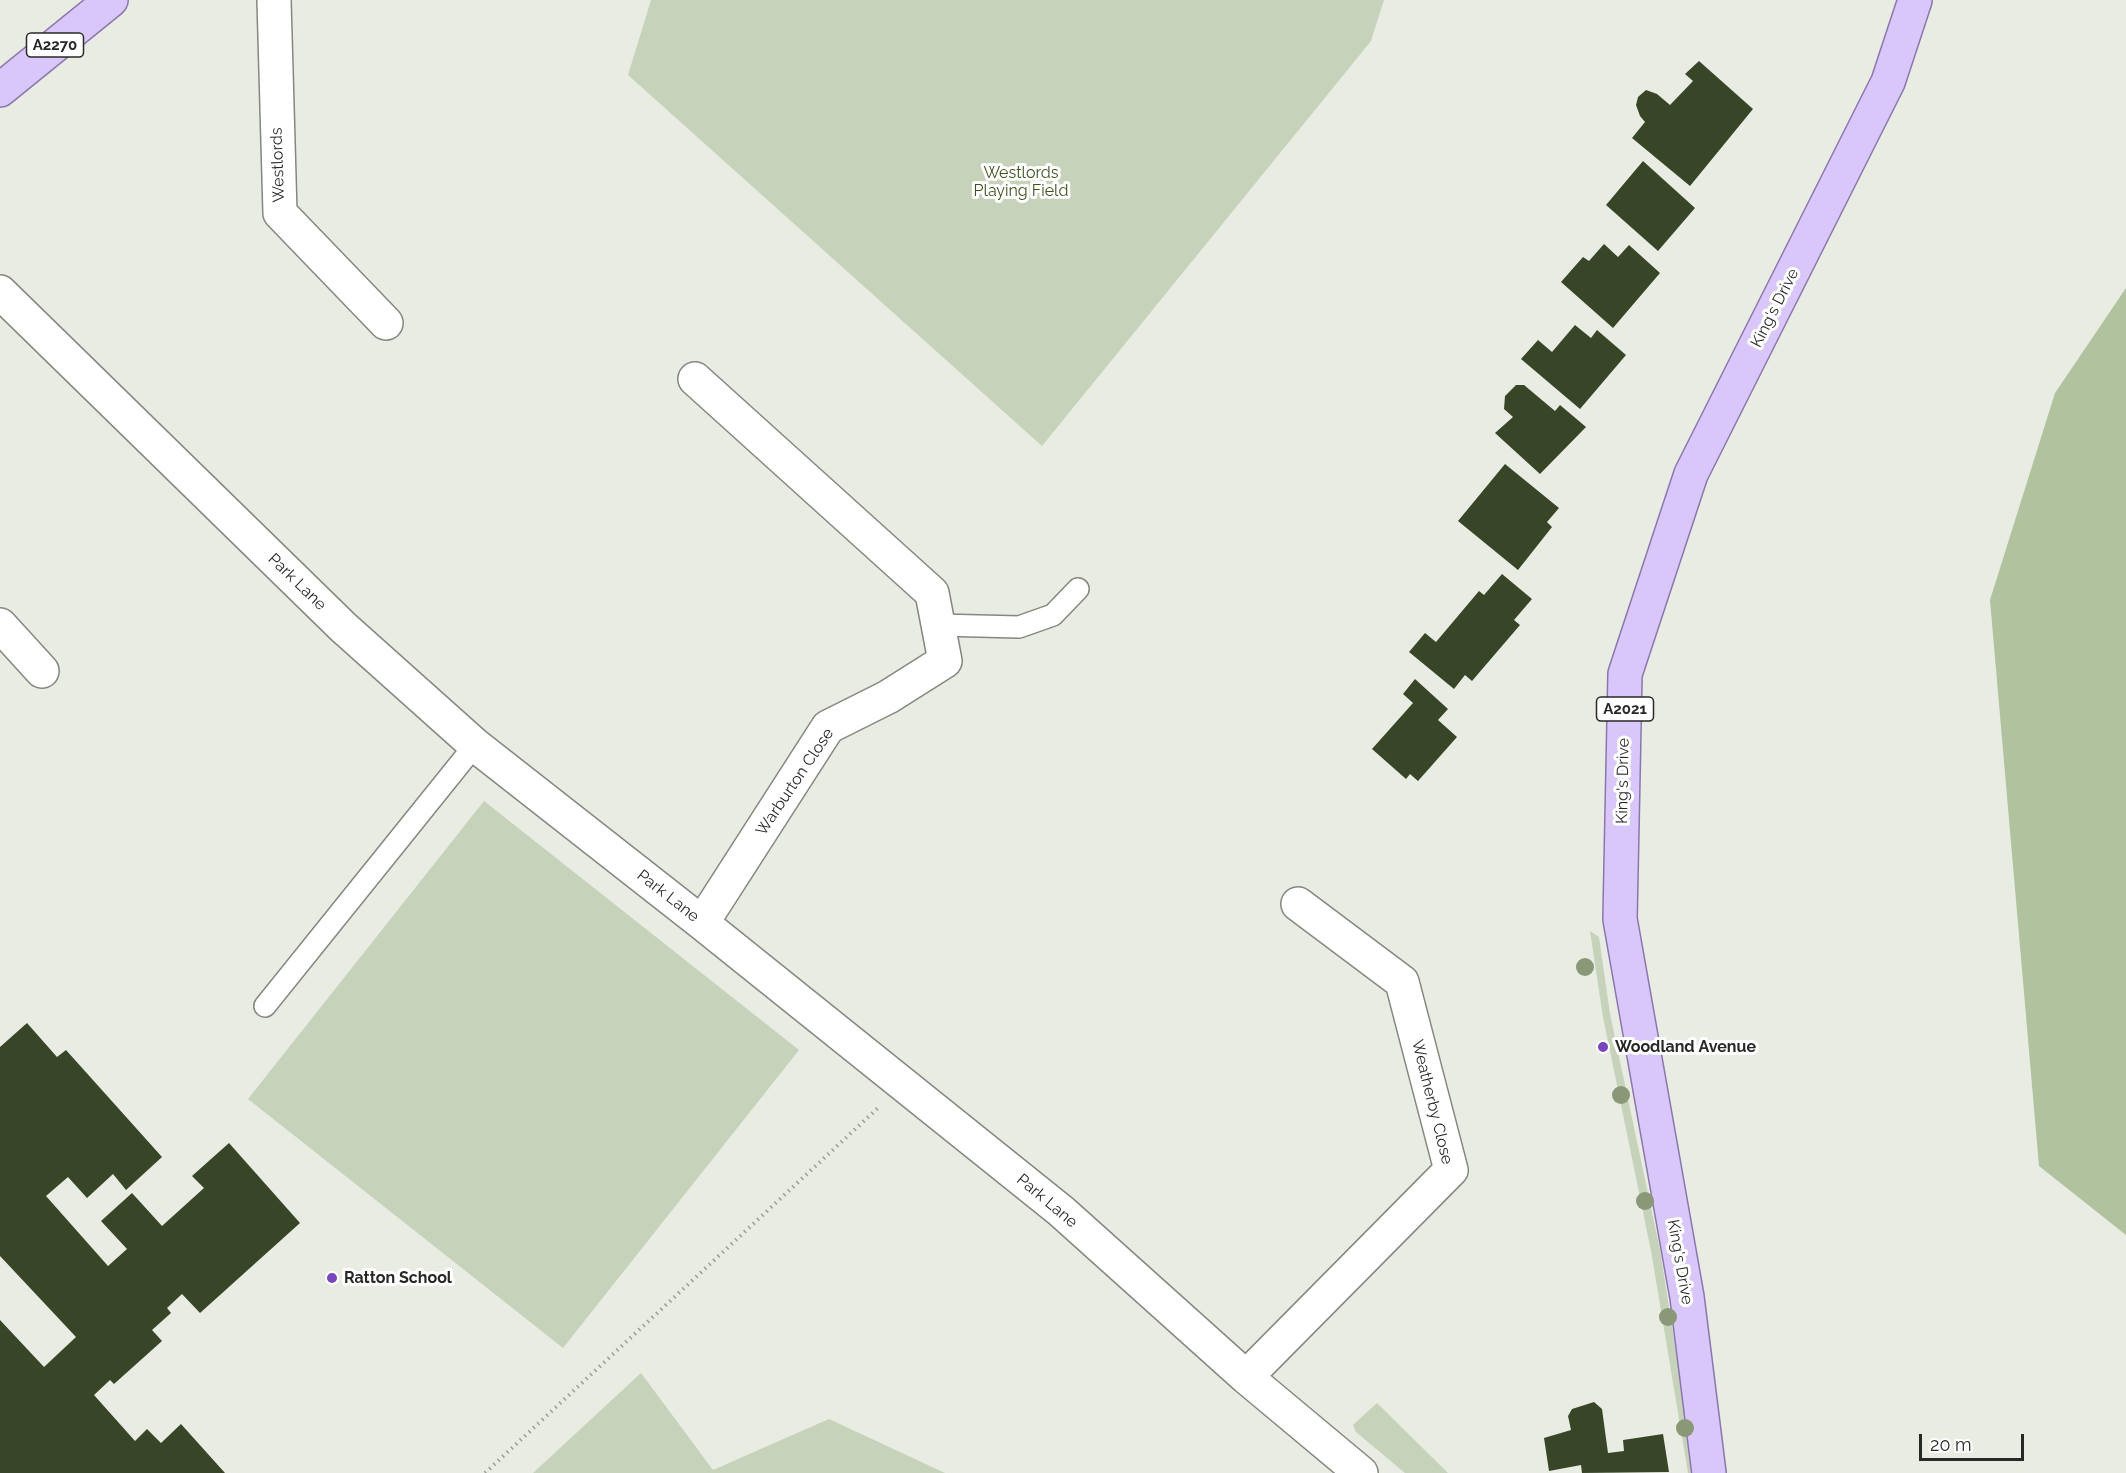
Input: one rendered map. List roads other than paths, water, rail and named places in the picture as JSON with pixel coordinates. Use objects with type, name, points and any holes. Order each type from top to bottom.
[{"type":"main road","name":"A2270","points":[[0,90],[111,0]]},
{"type":"main road","name":"King's Drive","points":[[1709,1473],[1687,1297],[1620,919],[1625,674],[1691,474],[1888,82],[1915,0]]},
{"type":"street","name":"Westlords","points":[[274,0],[280,213],[386,323]]},
{"type":"street","name":"Park Lane","points":[[0,292],[343,627],[475,745],[702,923],[1061,1211],[1246,1377],[1361,1473]]},
{"type":"street","name":"Warburton Close","points":[[695,379],[932,593],[945,661],[888,697],[828,728],[702,923]]},
{"type":"street","points":[[0,625],[42,671]]},
{"type":"street","name":"Weatherby Close","points":[[1246,1377],[1450,1170],[1402,982],[1298,904]]},
{"type":"lane","points":[[939,625],[1018,627],[1053,615],[1078,589]]},
{"type":"lane","points":[[265,1006],[475,745]]},
{"type":"place","name":"Woodland Avenue","points":[[1603,1047]]},
{"type":"place","name":"Ratton School","points":[[332,1278]]},
{"type":"park label","name":"Westlords Playing Field","points":[[1021,182]]}]
